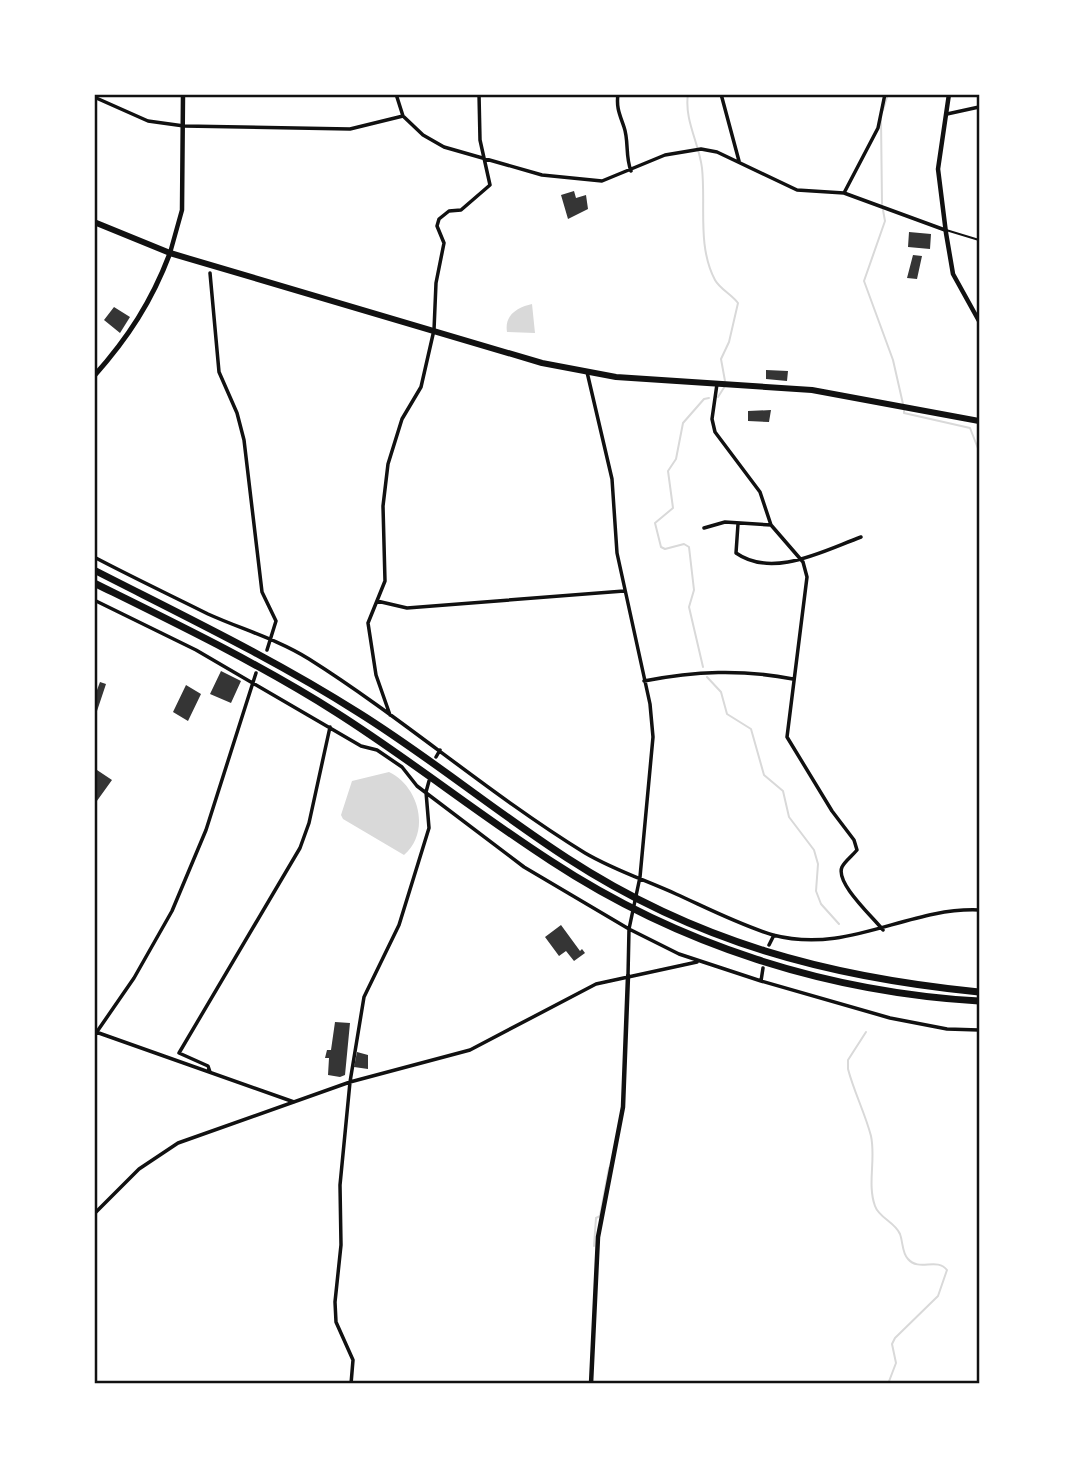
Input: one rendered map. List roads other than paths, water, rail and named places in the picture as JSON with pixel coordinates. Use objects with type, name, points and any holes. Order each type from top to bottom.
[{"type":"highway","points":[[94,222],[170,253],[542,363],[587,372],[812,390],[979,421]]},
{"type":"highway","points":[[94,570],[289,670],[362,715],[492,807],[616,887],[645,902],[701,928],[780,956],[872,979],[923,986],[979,989]]},
{"type":"highway","points":[[94,583],[246,658],[295,687],[378,740],[552,863],[643,914],[742,956],[814,976],[881,991],[979,1003]]},
{"type":"main road","points":[[94,376],[128,338],[148,305],[170,253]]},
{"type":"street","points":[[170,253],[182,210],[183,94]]},
{"type":"street","points":[[396,94],[403,116],[424,135],[444,147],[485,159],[564,178],[601,181],[665,155],[701,149],[739,161],[797,190],[844,193],[945,230]]},
{"type":"street","points":[[391,717],[376,675],[370,645],[369,616],[385,581],[383,506],[388,464],[402,419],[421,387],[434,330],[436,283],[444,243],[437,226],[439,219],[449,211],[461,210],[489,185],[480,139],[479,94]]},
{"type":"street","points":[[618,94],[618,115],[625,127],[627,160],[631,171]]},
{"type":"street","points":[[721,94],[739,161]]},
{"type":"street","points":[[844,193],[878,128],[885,94]]},
{"type":"street","points":[[949,94],[938,169],[945,230],[953,274],[979,321]]},
{"type":"street","points":[[94,97],[148,121],[184,126],[350,129],[403,116]]},
{"type":"street","points":[[947,114],[979,107]]},
{"type":"street","points":[[210,273],[219,372],[244,440],[262,592],[276,621],[267,650]]},
{"type":"street","points":[[587,372],[612,479],[617,553],[653,737],[640,877],[629,929],[623,1107],[598,1237],[591,1384]]},
{"type":"street","points":[[723,384],[712,419],[715,432],[760,492],[771,525],[800,559],[807,577],[787,737],[832,811],[854,840],[857,850],[843,864],[841,872],[846,887],[883,930]]},
{"type":"street","points":[[704,528],[725,522],[771,525]]},
{"type":"street","points":[[738,524],[736,553],[770,563],[800,559],[861,537]]},
{"type":"street","points":[[94,557],[207,613],[308,658],[440,750],[483,786],[584,852],[632,876],[640,877],[774,935],[828,941],[883,930],[943,911],[979,910]]},
{"type":"street","points":[[377,601],[407,608],[624,591]]},
{"type":"street","points":[[94,600],[196,650],[254,686],[402,767],[426,792],[487,836],[524,867],[629,929],[699,961],[761,981],[890,1018],[947,1029],[979,1030]]},
{"type":"street","points":[[644,681],[679,674],[737,671],[793,679]]},
{"type":"street","points":[[256,673],[206,830],[172,911],[134,978],[95,1033],[296,1103]]},
{"type":"street","points":[[210,1072],[208,1066],[179,1053],[300,848],[309,823],[331,726]]},
{"type":"street","points":[[436,757],[440,750]]},
{"type":"street","points":[[351,1384],[352,1360],[337,1322],[335,1302],[341,1245],[340,1185],[350,1083],[364,997],[399,925],[429,828],[426,792],[429,780]]},
{"type":"street","points":[[769,945],[774,935]]},
{"type":"street","points":[[94,1214],[139,1168],[166,1150],[350,1083],[470,1050],[596,984],[699,961]]},
{"type":"street","points":[[761,981],[763,968]]},
{"type":"lane","points":[[945,230],[979,240]]},
{"type":"waterway","points":[[688,94],[688,113],[702,168],[703,225],[709,267],[715,280],[738,303],[729,342],[721,359],[725,381]]},
{"type":"waterway","points":[[883,110],[888,94]]},
{"type":"waterway","points":[[881,119],[882,204]]},
{"type":"waterway","points":[[883,210],[885,221],[864,281],[893,360],[903,404]]},
{"type":"waterway","points":[[718,397],[725,386]]},
{"type":"waterway","points":[[703,667],[689,607],[694,590],[689,547],[684,544],[665,549],[661,547],[655,523],[673,508],[668,471],[676,459],[683,423],[704,399],[709,398]]},
{"type":"waterway","points":[[904,410],[904,413],[970,428],[979,451]]},
{"type":"waterway","points":[[707,677],[721,692],[727,714],[751,729],[764,775],[783,791],[789,817],[814,850],[818,864],[816,891],[821,904],[839,924]]},
{"type":"waterway","points":[[866,1032],[848,1060],[848,1069],[871,1136],[875,1206],[898,1230],[905,1254],[912,1263],[938,1265],[947,1270],[938,1296],[895,1338],[892,1344],[896,1363],[888,1384]]},
{"type":"waterway","points":[[594,1246],[596,1218],[600,1216],[609,1168]]}]
